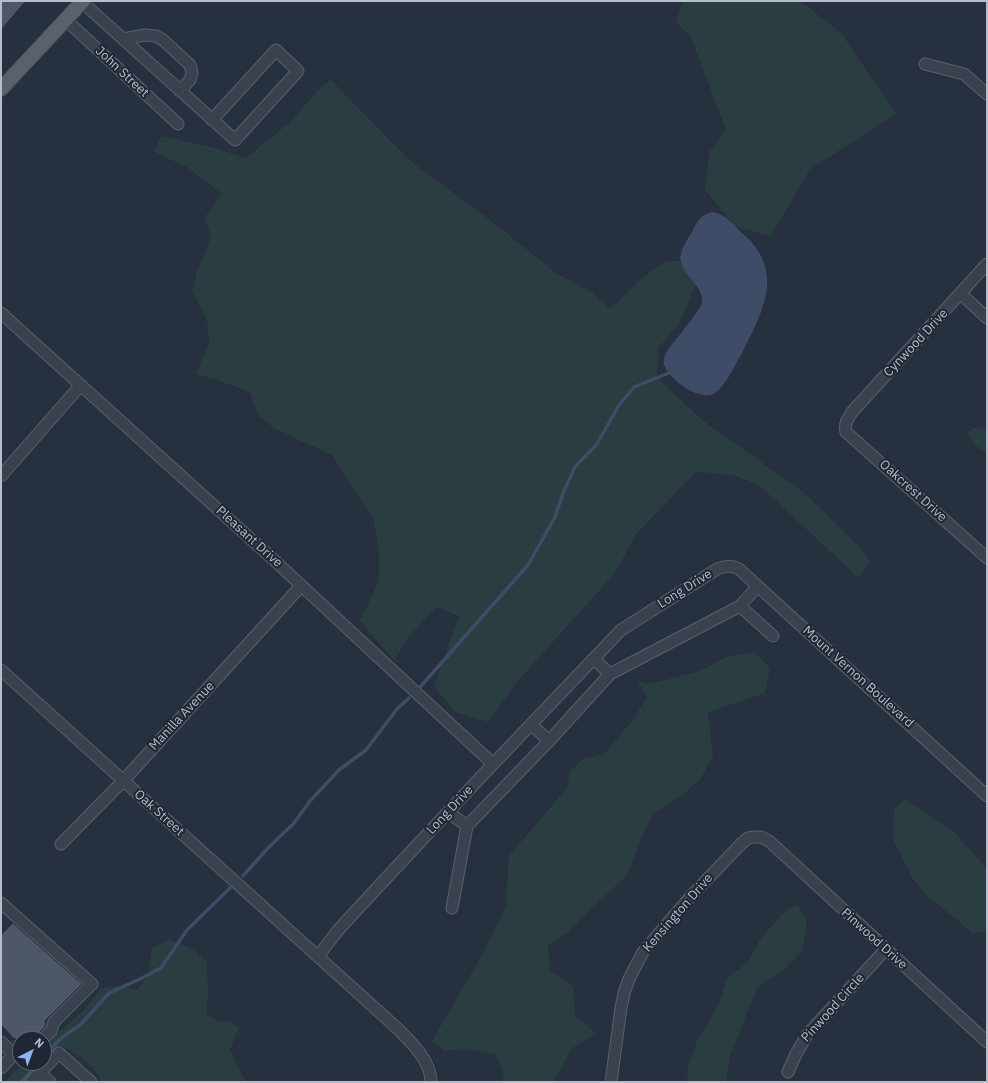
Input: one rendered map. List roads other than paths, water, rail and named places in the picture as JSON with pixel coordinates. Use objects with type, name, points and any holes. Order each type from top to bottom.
[{"type":"main road","points":[[1,89],[83,2]]},
{"type":"street","points":[[83,2],[180,91],[212,120],[235,140],[298,71],[276,50],[212,120]]},
{"type":"street","name":"John Street","points":[[66,20],[178,124]]},
{"type":"street","points":[[123,39],[145,35],[156,36],[163,40],[190,65],[192,73],[190,80],[180,91]]},
{"type":"street","points":[[925,64],[964,74],[987,94]]},
{"type":"street","name":"Cynwood Drive","points":[[845,422],[852,412],[987,264]]},
{"type":"street","points":[[961,294],[987,318]]},
{"type":"street","name":"Pleasant Drive","points":[[1,313],[201,494],[493,764]]},
{"type":"street","points":[[1,476],[80,386]]},
{"type":"street","name":"Oakcrest Drive","points":[[845,422],[846,432],[987,558]]},
{"type":"street","name":"Mount Vernon Boulevard","points":[[725,567],[733,566],[739,569],[987,796]]},
{"type":"street","name":"Long Drive","points":[[318,956],[345,922],[621,630],[717,569],[725,567]]},
{"type":"street","name":"Manilla Avenue","points":[[61,844],[123,781],[301,586]]},
{"type":"street","points":[[452,908],[467,826],[610,674],[740,606],[758,586]]},
{"type":"street","points":[[740,606],[774,636]]},
{"type":"street","points":[[594,659],[610,674]]},
{"type":"street","name":"Oak Street","points":[[1,670],[318,956]]},
{"type":"street","points":[[531,724],[548,740]]},
{"type":"street","points":[[448,812],[467,826]]},
{"type":"street","name":"Pinwood Drive","points":[[761,837],[769,841],[987,1042]]},
{"type":"street","name":"Kensington Drive","points":[[611,1082],[624,993],[629,979],[643,952],[692,895],[736,848],[748,838],[761,837]]},
{"type":"street","points":[[1,903],[92,984],[54,1022],[50,1031]]},
{"type":"street","name":"Pinwood Circle","points":[[788,1072],[801,1044],[807,1035],[886,949]]},
{"type":"street","points":[[318,956],[398,1029],[413,1045],[426,1063],[431,1082]]},
{"type":"street","points":[[1,1042],[12,1051]]},
{"type":"street","points":[[31,1082],[59,1053],[91,1082]]},
{"type":"street","points":[[1,1068],[12,1059]]},
{"type":"street","points":[[40,1073],[50,1082]]},
{"type":"water","points":[[712,212],[728,219],[755,247],[764,261],[767,276],[763,307],[757,323],[741,355],[721,387],[713,394],[707,395],[692,392],[678,382],[667,371],[664,365],[664,358],[669,348],[694,316],[702,303],[700,292],[683,267],[680,258],[684,246],[698,221],[705,215]]},
{"type":"waterway","points":[[421,686],[528,565],[554,519],[564,491],[575,467],[597,444],[619,405],[634,387],[669,373]]},
{"type":"waterway","points":[[243,876],[267,849],[294,823],[310,801],[339,770],[366,750],[397,709],[409,698]]},
{"type":"waterway","points":[[52,1048],[60,1039],[80,1025],[109,993],[161,968],[187,930],[230,888]]},
{"type":"waterway","points":[[21,1082],[31,1071]]}]
